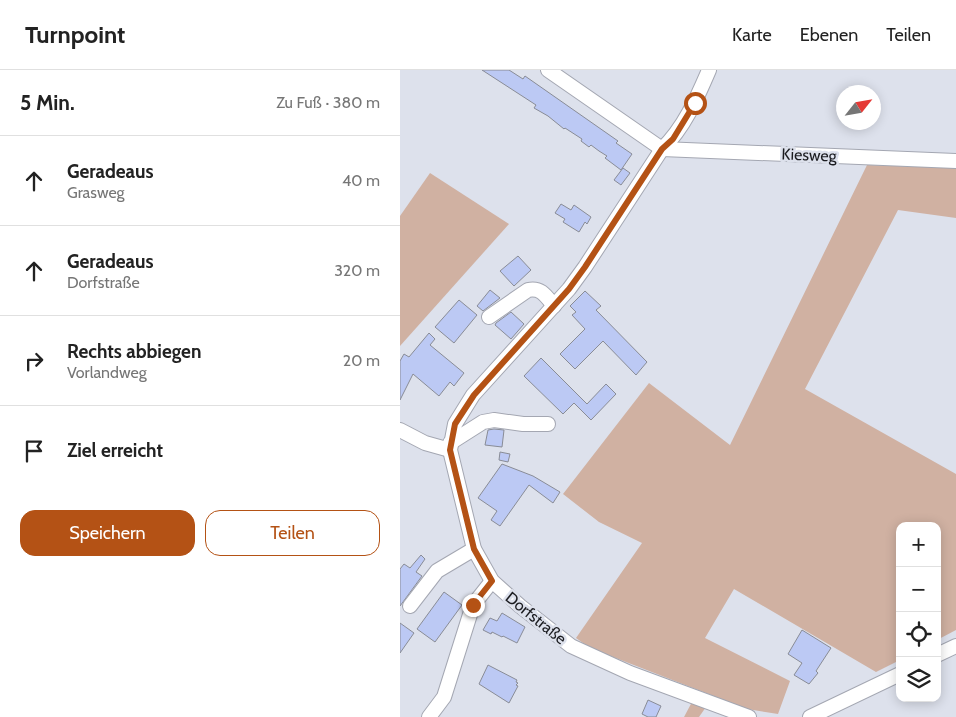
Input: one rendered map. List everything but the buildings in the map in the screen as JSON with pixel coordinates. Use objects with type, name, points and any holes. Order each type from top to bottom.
[{"type":"street","points":[[548,70],[662,149]]},
{"type":"street","points":[[450,447],[455,424],[474,395],[554,306],[585,267],[662,149],[673,139],[695,103],[709,70]]},
{"type":"street","name":"Kiesweg","points":[[662,149],[956,160]]},
{"type":"street","points":[[489,317],[528,290],[541,290],[554,306]]},
{"type":"street","points":[[400,430],[425,443],[450,447],[483,422],[494,420],[524,424],[548,424]]},
{"type":"street","name":"Dorfstraße","points":[[450,447],[474,549],[492,581],[520,606],[571,646],[630,673],[749,717]]},
{"type":"street","points":[[410,606],[436,571],[474,549]]},
{"type":"street","points":[[429,717],[444,697],[473,605],[492,581]]},
{"type":"street","points":[[941,653],[956,646]]},
{"type":"street","points":[[810,717],[896,676]]},
{"type":"shaded area","points":[[867,165],[956,168],[956,218],[898,210],[805,389],[956,474],[956,630],[941,638],[941,522],[896,522],[896,662],[876,672],[734,589],[705,638],[790,681],[778,714],[747,709],[590,648],[576,638],[642,543],[599,522],[563,494],[649,383],[730,445]]},
{"type":"shaded area","points":[[430,173],[509,224],[400,346],[400,216]]},
{"type":"shaded area","points":[[692,702],[706,707],[699,717],[684,717]]},
{"type":"route","points":[[473,605],[492,581],[474,549],[450,450],[455,424],[474,395],[569,289],[662,149],[673,139],[695,103]]}]
